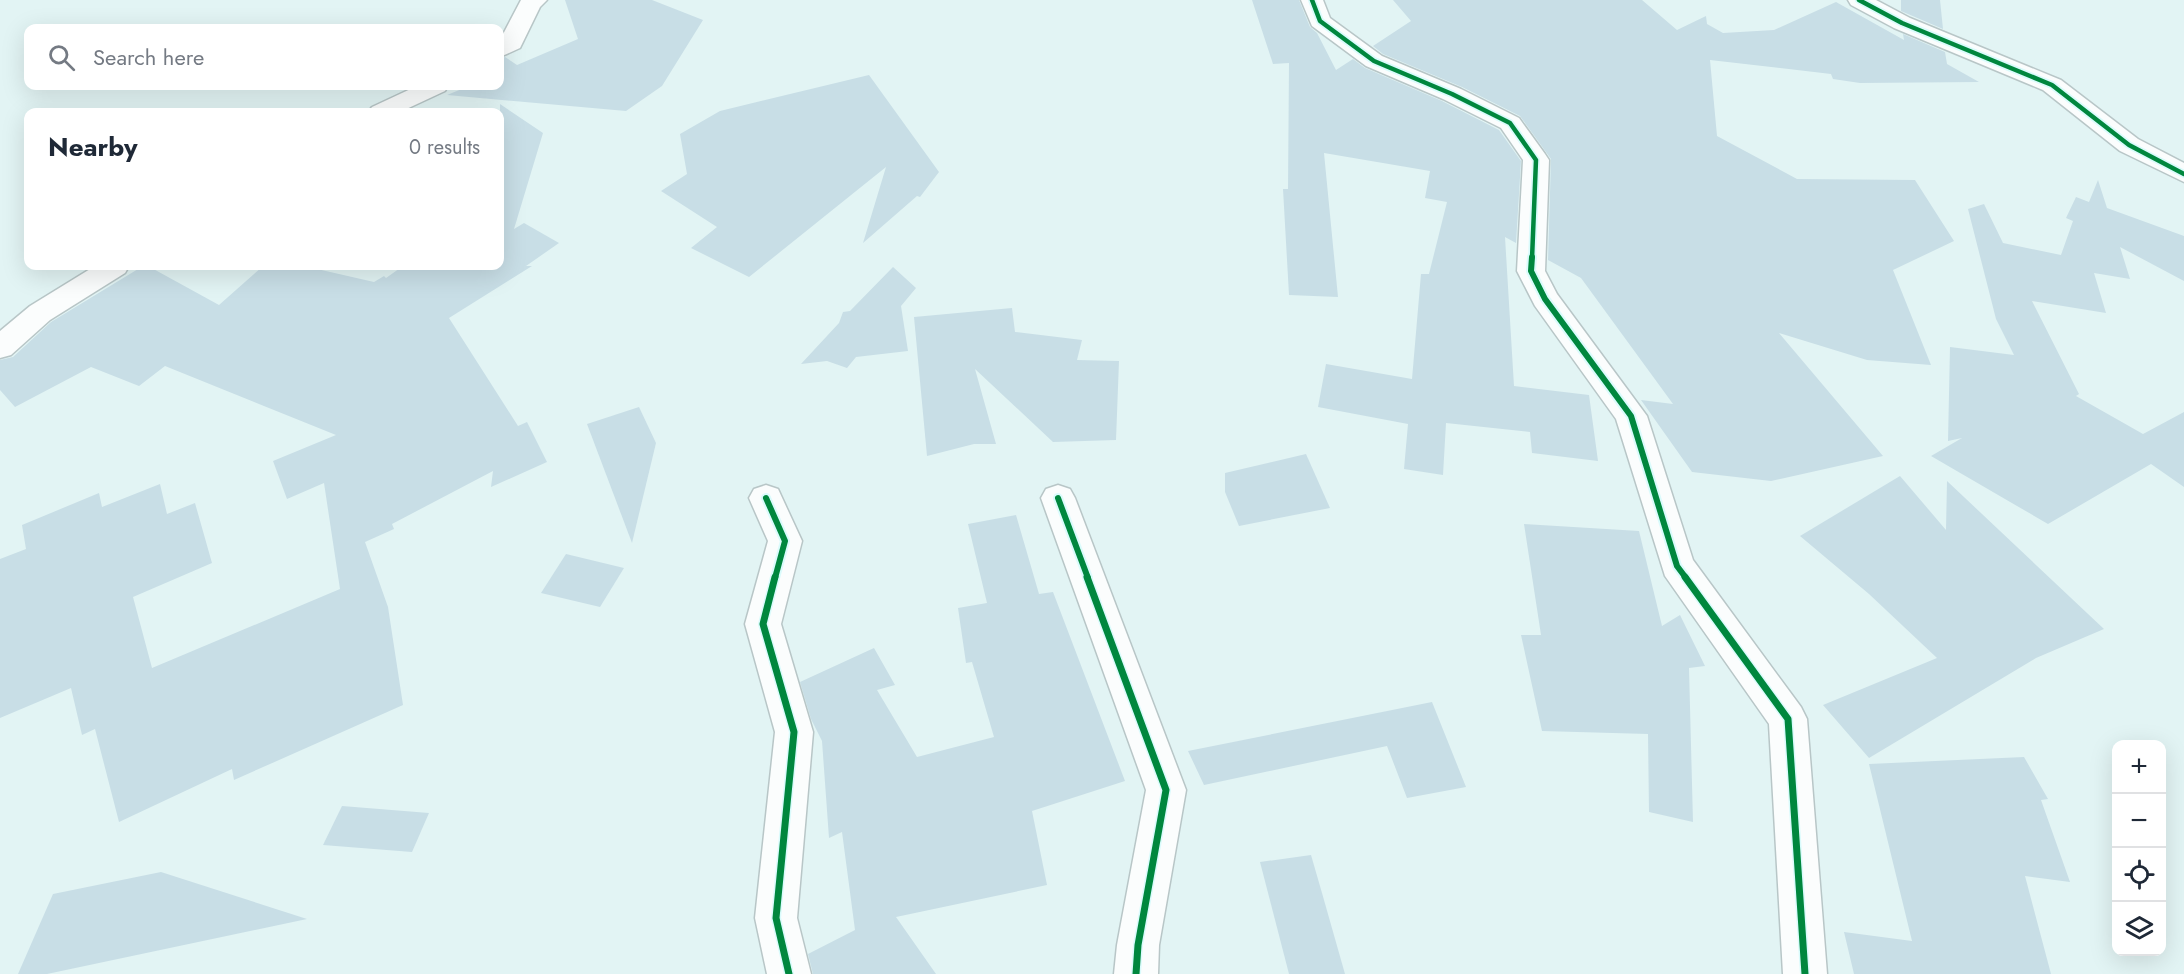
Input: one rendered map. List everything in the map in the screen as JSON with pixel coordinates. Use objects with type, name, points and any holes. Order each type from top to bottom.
[{"type":"street","points":[[504,48],[512,43],[530,3],[536,0]]},
{"type":"street","points":[[1312,0],[1320,21],[1374,61],[1452,94],[1510,123],[1536,160],[1531,271],[1545,298],[1631,416],[1677,566],[1788,719],[1805,974]]},
{"type":"street","points":[[1860,0],[1902,23],[2052,86],[2129,145],[2184,174]]},
{"type":"street","points":[[389,108],[428,90]]},
{"type":"street","points":[[0,347],[40,313],[109,270]]},
{"type":"street","points":[[766,498],[785,541],[763,624],[794,732],[776,918],[789,974]]},
{"type":"street","points":[[1058,498],[1166,790],[1138,945],[1136,974]]},
{"type":"building","points":[[565,0],[652,0],[703,20],[662,86],[626,111],[447,95],[459,90],[504,90],[504,57],[517,65],[578,39]]},
{"type":"building","points":[[1252,0],[1299,0],[1310,27],[1317,33],[1336,70],[1353,59],[1365,68],[1442,101],[1499,130],[1521,161],[1516,243],[1505,237],[1514,386],[1589,395],[1598,461],[1532,453],[1530,432],[1446,423],[1443,475],[1404,469],[1408,424],[1318,407],[1326,364],[1412,379],[1421,274],[1429,274],[1447,202],[1425,198],[1430,171],[1324,153],[1338,297],[1289,295],[1283,189],[1288,189],[1289,63],[1273,64]]},
{"type":"building","points":[[1393,0],[1642,0],[1677,30],[1706,16],[1707,24],[1723,33],[1774,30],[1836,2],[1904,40],[1903,34],[1945,52],[1947,64],[1979,82],[1860,83],[1833,79],[1831,74],[1710,60],[1717,136],[1797,179],[1915,180],[1954,241],[1893,270],[1931,365],[1867,360],[1779,333],[1883,456],[1771,481],[1692,472],[1641,400],[1673,404],[1581,278],[1548,260],[1551,159],[1520,116],[1462,87],[1383,54],[1373,46],[1411,21]]},
{"type":"building","points":[[1901,0],[1940,0],[1943,29],[1901,11]]},
{"type":"building","points":[[869,75],[939,172],[920,197],[917,196],[863,243],[886,167],[749,277],[691,248],[717,227],[661,191],[687,174],[680,134],[720,111]]},
{"type":"building","points":[[500,104],[543,133],[514,229],[524,223],[559,243],[526,266],[532,266],[449,318],[518,426],[527,422],[547,462],[491,487],[493,471],[392,524],[394,529],[365,542],[388,607],[403,705],[234,780],[232,769],[119,822],[95,729],[82,735],[71,688],[0,718],[0,559],[26,549],[22,525],[99,493],[102,507],[160,484],[167,514],[195,503],[212,563],[133,597],[152,668],[340,589],[324,483],[287,499],[273,461],[336,435],[165,366],[139,386],[91,367],[15,407],[0,390],[0,360],[13,357],[51,322],[136,270],[155,270],[219,305],[258,270],[322,270],[374,282],[384,276],[386,278],[397,270],[504,270],[504,108],[500,108]]},
{"type":"building","points":[[2098,180],[2107,208],[2184,236],[2184,281],[2120,247],[2130,279],[2094,273],[2106,313],[2032,301],[2079,394],[2076,396],[2143,434],[2184,412],[2184,487],[2151,464],[2048,524],[1931,456],[1962,438],[1948,441],[1950,347],[2014,355],[1996,319],[1968,209],[1984,204],[2003,243],[2061,255],[2073,221],[2066,218],[2076,197],[2089,202]]},
{"type":"building","points":[[893,267],[916,288],[901,306],[908,351],[856,357],[847,368],[827,361],[801,364],[839,323],[843,312],[850,311]]},
{"type":"building","points":[[1012,308],[1015,332],[1082,340],[1077,360],[1119,361],[1116,440],[1053,442],[975,369],[996,444],[974,444],[927,456],[914,317]]},
{"type":"building","points":[[639,407],[656,443],[632,543],[587,424]]},
{"type":"building","points":[[1306,454],[1330,508],[1239,526],[1225,492],[1225,473]]},
{"type":"building","points":[[1900,476],[1946,530],[1947,481],[2104,629],[2036,658],[1869,758],[1823,705],[1937,658],[1869,594],[1800,536]]},
{"type":"building","points":[[1016,515],[1039,594],[1053,592],[1125,781],[1032,811],[1047,885],[896,917],[936,974],[813,974],[808,954],[855,930],[842,832],[829,838],[822,741],[811,719],[800,682],[874,648],[895,685],[877,690],[917,757],[994,737],[972,662],[966,663],[958,608],[987,603],[968,524]]},
{"type":"building","points":[[1524,524],[1639,531],[1662,626],[1680,615],[1705,666],[1689,668],[1693,822],[1649,812],[1648,734],[1542,731],[1521,635],[1541,635]]},
{"type":"building","points":[[566,554],[624,568],[600,607],[541,593]]},
{"type":"building","points":[[1432,702],[1466,787],[1407,798],[1387,746],[1204,785],[1188,751]]},
{"type":"building","points":[[2024,757],[2048,799],[2041,800],[2070,882],[2025,876],[2051,974],[1854,974],[1844,932],[1912,941],[1869,764]]},
{"type":"building","points":[[342,806],[429,813],[412,852],[323,845]]},
{"type":"building","points":[[1311,855],[1345,974],[1289,974],[1260,862]]},
{"type":"building","points":[[161,872],[307,919],[47,974],[18,974],[53,894]]},
{"type":"cycle path","points":[[1312,0],[1320,21],[1374,61],[1452,94],[1510,123],[1536,160],[1531,271],[1545,299],[1631,416],[1677,566],[1788,719],[1805,974]]},
{"type":"cycle path","points":[[1859,0],[1902,23],[2052,85],[2129,145],[2184,174]]},
{"type":"cycle path","points":[[766,498],[785,541],[763,624],[794,732],[776,918],[789,974]]},
{"type":"cycle path","points":[[1058,498],[1166,790],[1138,945],[1136,974]]}]
